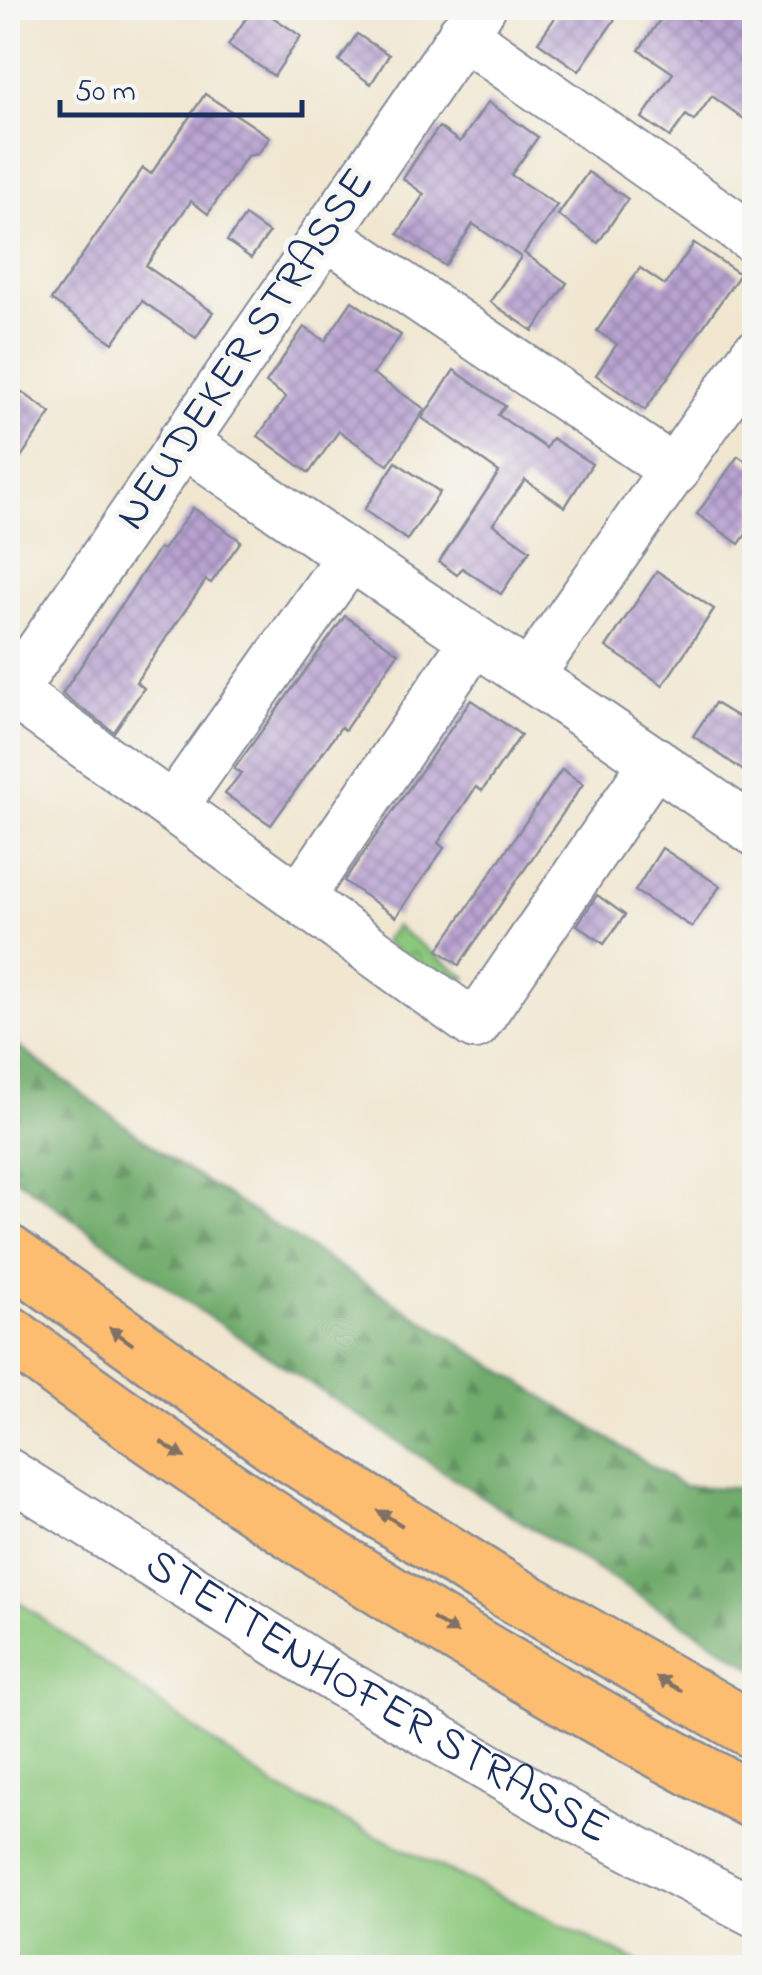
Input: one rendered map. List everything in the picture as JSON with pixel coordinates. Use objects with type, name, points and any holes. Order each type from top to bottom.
[{"type":"highway","points":[[8,1253],[166,1369],[297,1458],[501,1587],[754,1731]]},
{"type":"highway","points":[[8,1333],[342,1564],[575,1702],[754,1801]]},
{"type":"street","name":"NEUDEKER STRASSE","points":[[173,808],[12,692],[471,21]]},
{"type":"street","points":[[471,21],[754,240]]},
{"type":"street","points":[[325,234],[674,472]]},
{"type":"street","points":[[529,676],[754,355]]},
{"type":"street","points":[[182,441],[754,831]]},
{"type":"street","points":[[349,558],[173,808],[475,1025],[655,761]]},
{"type":"street","points":[[300,897],[476,640]]},
{"type":"street","name":"STETTENHOFER STRASSE","points":[[8,1472],[339,1681],[570,1815],[754,1912]]},
{"type":"green space","points":[[395,926],[467,978],[441,985],[383,942]]},
{"type":"green space","points":[[8,1039],[176,1163],[683,1486],[754,1489],[754,1668],[473,1491],[206,1315],[8,1172]]},
{"type":"green space","points":[[8,1594],[275,1787],[649,1967],[8,1967]]},
{"type":"building","points":[[253,8],[259,8],[301,36],[274,76],[228,45]]},
{"type":"building","points":[[562,8],[598,8],[615,19],[579,71],[538,42]]},
{"type":"building","points":[[668,8],[681,8],[698,20],[706,8],[754,8],[754,126],[712,96],[694,121],[686,115],[670,137],[642,118],[673,73],[639,50]]},
{"type":"building","points":[[357,34],[389,55],[371,84],[339,61]]},
{"type":"building","points":[[205,94],[270,137],[258,154],[247,156],[208,214],[191,201],[146,266],[213,312],[196,338],[142,301],[113,343],[51,300],[143,168],[151,174]]},
{"type":"building","points":[[488,102],[538,137],[511,175],[557,205],[524,253],[567,283],[533,331],[490,302],[521,257],[473,224],[445,266],[398,234],[424,194],[403,179],[420,153],[439,127],[460,142]]},
{"type":"building","points":[[588,172],[628,199],[598,243],[558,215]]},
{"type":"building","points":[[245,216],[269,233],[251,258],[227,241]]},
{"type":"building","points":[[694,243],[740,274],[645,410],[596,375],[617,344],[597,331],[640,268],[665,285]]},
{"type":"building","points":[[352,301],[401,335],[373,374],[425,409],[388,465],[339,431],[309,473],[258,436],[286,397],[266,383],[304,327],[325,341]]},
{"type":"building","points":[[454,370],[505,406],[498,415],[546,448],[552,438],[592,464],[565,507],[525,480],[493,524],[530,550],[501,594],[462,568],[457,575],[439,562],[499,472],[422,418]]},
{"type":"building","points":[[8,382],[51,413],[8,476]]},
{"type":"building","points":[[738,456],[754,467],[754,523],[739,544],[697,514]]},
{"type":"building","points":[[396,462],[440,492],[407,540],[364,510]]},
{"type":"building","points":[[193,508],[241,541],[211,583],[206,580],[136,682],[144,688],[114,732],[62,694],[159,548],[163,550]]},
{"type":"building","points":[[657,571],[714,609],[663,685],[606,647]]},
{"type":"building","points":[[345,616],[398,653],[345,730],[341,727],[271,825],[225,794],[241,773],[234,769]]},
{"type":"building","points":[[754,692],[754,778],[693,736],[715,703],[738,717]]},
{"type":"building","points":[[471,700],[521,735],[482,791],[476,787],[438,843],[444,848],[396,917],[344,881]]},
{"type":"building","points":[[562,769],[583,784],[459,965],[438,950]]},
{"type":"building","points":[[662,848],[720,886],[692,927],[635,891]]},
{"type":"building","points":[[597,895],[625,915],[604,944],[577,925]]}]
